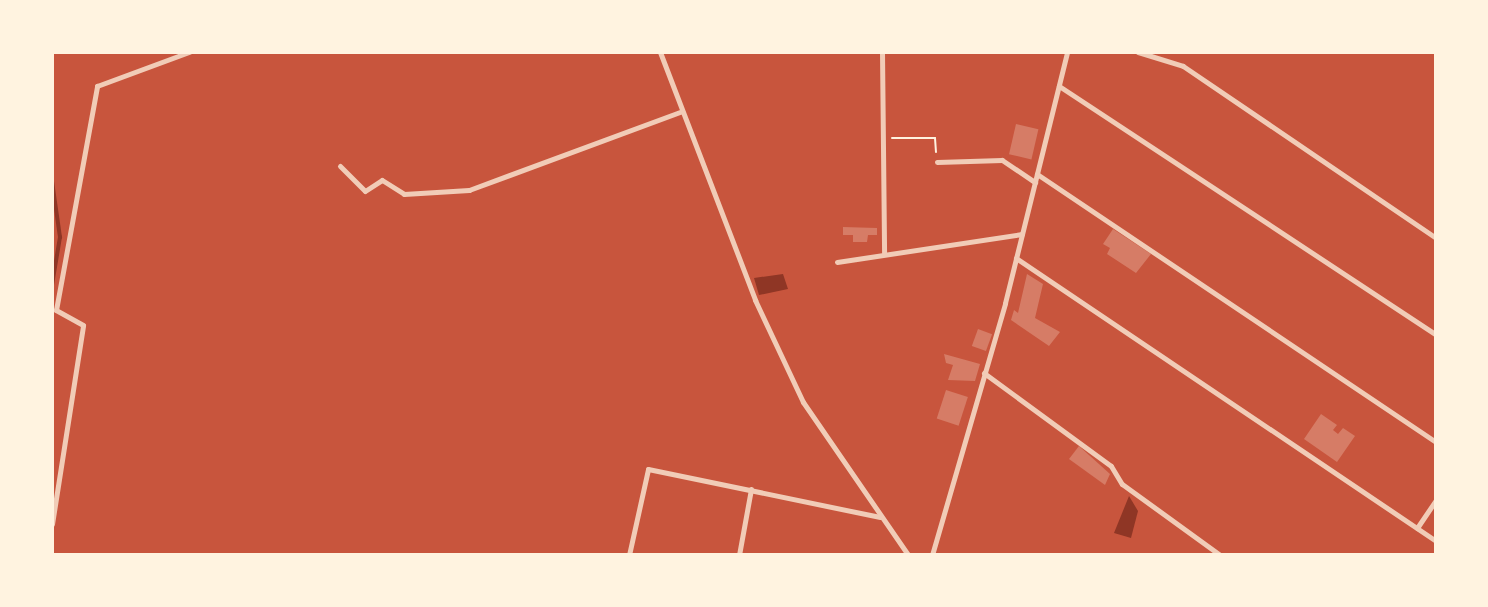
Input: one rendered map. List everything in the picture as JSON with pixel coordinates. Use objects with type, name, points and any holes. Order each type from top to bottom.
[{"type":"street","points":[[52,524],[83,325],[56,310],[97,86],[189,52]]},
{"type":"street","points":[[660,52],[755,300],[803,402],[908,555]]},
{"type":"street","points":[[882,52],[884,253]]},
{"type":"street","points":[[932,555],[1016,258],[1067,52]]},
{"type":"street","points":[[1138,52],[1183,66],[1436,238]]},
{"type":"street","points":[[1059,86],[1436,335]]},
{"type":"street","points":[[340,166],[365,191],[382,180],[404,194],[469,190],[682,111]]},
{"type":"street","points":[[937,162],[1002,160],[1035,182]]},
{"type":"street","points":[[1037,174],[1436,442]]},
{"type":"street","points":[[837,262],[1022,234]]},
{"type":"street","points":[[1016,258],[1436,541]]},
{"type":"street","points":[[984,373],[1111,466],[1122,484],[1220,555]]},
{"type":"street","points":[[629,555],[648,469],[881,517]]},
{"type":"street","points":[[739,555],[751,489]]},
{"type":"street","points":[[1417,528],[1436,500]]},
{"type":"path","points":[[883,138],[935,138],[937,162]]},
{"type":"shaded area","points":[[783,274],[788,289],[759,295],[754,278]]},
{"type":"shaded area","points":[[1129,496],[1138,511],[1131,538],[1114,533]]},
{"type":"building","points":[[1016,124],[1038,129],[1031,159],[1009,154]]},
{"type":"building","points":[[843,227],[877,228],[877,235],[868,235],[867,242],[853,242],[853,235],[843,235]]},
{"type":"building","points":[[1113,229],[1151,254],[1136,273],[1107,254],[1110,248],[1103,244]]},
{"type":"building","points":[[1027,274],[1043,284],[1035,318],[1060,332],[1049,346],[1011,320],[1014,310],[1018,313]]},
{"type":"building","points":[[978,329],[992,334],[986,351],[972,346]]},
{"type":"building","points":[[944,354],[980,364],[975,381],[948,380],[953,365],[946,363]]},
{"type":"building","points":[[946,390],[968,397],[959,426],[937,419]]},
{"type":"building","points":[[1321,414],[1337,425],[1333,430],[1338,434],[1343,428],[1355,436],[1337,462],[1304,439]]},
{"type":"building","points":[[1079,446],[1110,474],[1105,485],[1069,459]]},
{"type":"waterway","points":[[52,181],[60,237],[52,285]]}]
